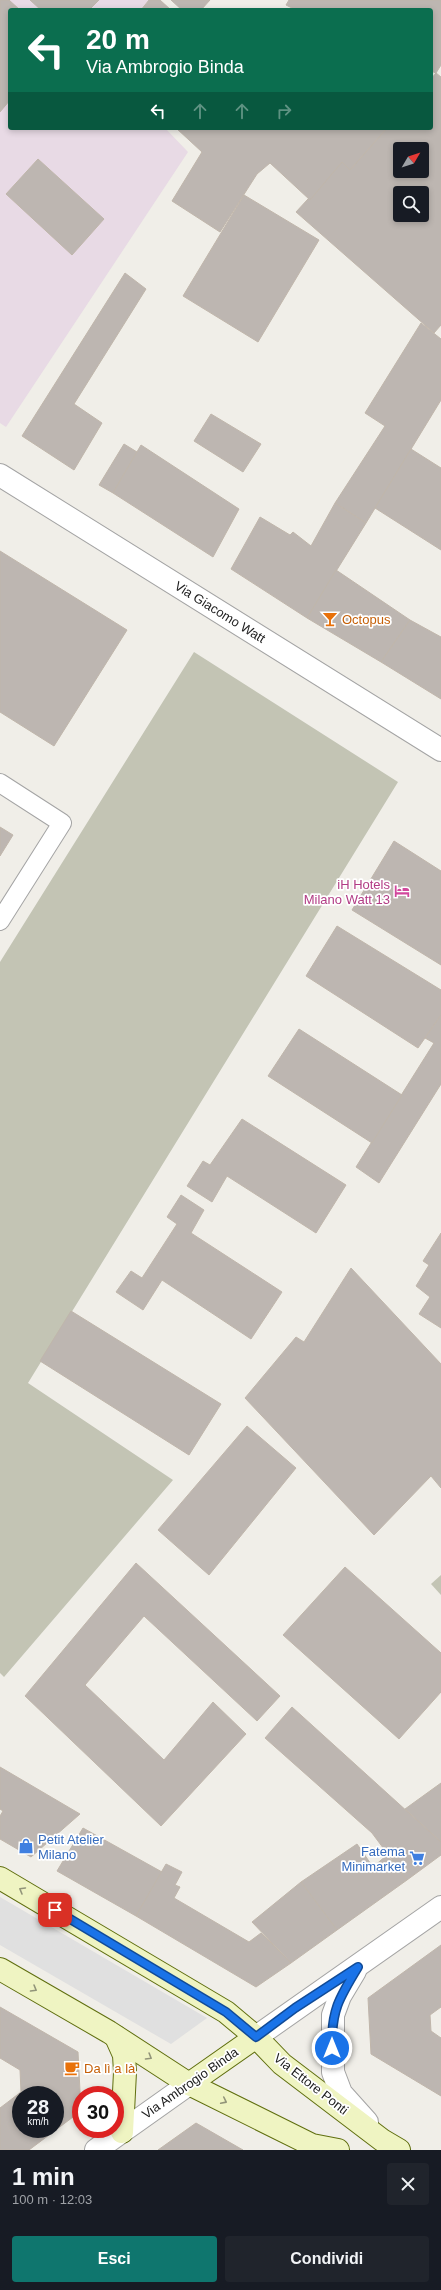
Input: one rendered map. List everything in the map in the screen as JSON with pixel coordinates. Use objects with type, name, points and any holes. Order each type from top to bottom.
[{"type":"street","name":"Via Giacomo Watt","points":[[0,475],[441,750]]},
{"type":"street","name":"Via Ettore Ponti","points":[[0,1878],[198,1994],[226,2012],[256,2037],[282,2064],[391,2145]]},
{"type":"street","name":"Via Ambrogio Binda","points":[[124,2131],[295,2008],[358,1967],[441,1907]]},
{"type":"street","name":"Via Ambrogio Binda","points":[[358,1967],[340,1996],[333,2015],[333,2072],[341,2093],[391,2145]]},
{"type":"street","points":[[0,1969],[116,2037],[189,2084],[312,2145],[338,2150]]},
{"type":"street","name":"Via Ambrogio Binda","points":[[116,2037],[124,2055],[124,2092]]},
{"type":"street","name":"Via Ambrogio Binda","points":[[96,2150],[113,2138]]},
{"type":"lane","points":[[0,783],[62,823],[0,921]]},
{"type":"shaded area","points":[[0,0],[149,0],[143,8],[8,8],[8,130],[167,130],[188,152],[6,427],[0,423]]},
{"type":"shaded area","points":[[194,652],[398,782],[28,1383],[173,1480],[4,1677],[0,1673],[0,962]]},
{"type":"shaded area","points":[[441,1575],[441,1595],[431,1584]]},
{"type":"shaded area","points":[[0,1897],[207,2018],[171,2044],[0,1945]]},
{"type":"building","points":[[0,0],[9,0],[18,8],[8,8],[8,102],[0,112]]},
{"type":"building","points":[[30,0],[99,0],[91,8],[39,8]]},
{"type":"building","points":[[149,0],[160,0],[169,8],[143,8]]},
{"type":"building","points":[[171,0],[210,0],[203,8],[180,8]]},
{"type":"building","points":[[289,0],[441,0],[441,65],[436,73],[433,72],[433,8],[292,8],[286,5]]},
{"type":"building","points":[[436,73],[441,77],[441,325],[434,333],[296,212],[342,162],[350,170],[385,130],[433,130],[433,77]]},
{"type":"building","points":[[178,130],[385,130],[350,170],[342,162],[310,200],[270,163],[257,174],[220,232],[172,201],[202,152]]},
{"type":"building","points":[[38,159],[104,219],[72,255],[6,194]]},
{"type":"building","points":[[244,195],[319,240],[258,342],[183,296]]},
{"type":"building","points":[[125,273],[146,289],[74,404],[102,423],[74,470],[22,436]]},
{"type":"building","points":[[421,323],[441,339],[441,400],[366,523],[335,503],[385,426],[365,413]]},
{"type":"building","points":[[211,414],[261,444],[243,472],[194,441]]},
{"type":"building","points":[[124,444],[137,452],[113,493],[99,485]]},
{"type":"building","points":[[141,445],[239,509],[213,557],[113,493]]},
{"type":"building","points":[[411,449],[441,468],[441,550],[375,508]]},
{"type":"building","points":[[335,503],[366,523],[307,618],[231,569],[260,517],[290,535],[293,532],[311,546]]},
{"type":"building","points":[[0,551],[127,630],[54,746],[0,712]]},
{"type":"building","points":[[336,570],[410,620],[381,662],[307,618]]},
{"type":"building","points":[[410,620],[441,637],[441,699],[381,662]]},
{"type":"building","points":[[0,827],[13,835],[0,856]]},
{"type":"building","name":"iH Hotels Milano Watt 13","points":[[394,841],[441,871],[441,965],[352,910]]},
{"type":"building","points":[[337,926],[441,990],[441,1015],[418,1048],[306,976]]},
{"type":"building","points":[[441,1015],[441,1084],[379,1183],[356,1167],[434,1043],[425,1038]]},
{"type":"building","points":[[299,1029],[402,1095],[372,1143],[268,1076]]},
{"type":"building","points":[[242,1119],[346,1185],[316,1233],[227,1176],[212,1202],[187,1186],[203,1161],[210,1165]]},
{"type":"building","points":[[181,1195],[204,1210],[191,1233],[282,1292],[251,1339],[162,1280],[143,1310],[116,1292],[131,1271],[142,1278],[177,1224],[167,1217]]},
{"type":"building","points":[[441,1233],[441,1328],[419,1314],[430,1297],[416,1286],[429,1265],[423,1261]]},
{"type":"building","points":[[351,1268],[441,1364],[441,1488],[431,1476],[374,1535],[245,1398],[296,1337],[304,1342]]},
{"type":"building","points":[[71,1311],[221,1404],[189,1455],[40,1361]]},
{"type":"building","points":[[247,1426],[296,1468],[209,1575],[158,1530]]},
{"type":"building","points":[[136,1563],[280,1696],[257,1721],[144,1616],[85,1685],[164,1760],[213,1702],[246,1734],[161,1826],[25,1696]]},
{"type":"building","points":[[345,1567],[441,1653],[441,1692],[399,1739],[283,1635]]},
{"type":"building","points":[[292,1707],[441,1842],[441,1855],[407,1880],[372,1833],[265,1738]]},
{"type":"building","points":[[0,1767],[80,1814],[31,1857],[0,1839],[0,1816],[3,1811],[0,1809]]},
{"type":"building","points":[[441,1783],[441,1842],[405,1809]]},
{"type":"building","points":[[83,1828],[162,1872],[136,1916],[57,1871]]},
{"type":"building","points":[[357,1844],[373,1867],[387,1855],[407,1880],[337,1930],[301,1882]]},
{"type":"building","points":[[166,1864],[182,1872],[175,1885],[180,1887],[174,1898],[249,1942],[261,1933],[291,1963],[256,1987],[136,1916]]},
{"type":"building","points":[[301,1882],[337,1930],[291,1963],[252,1922]]},
{"type":"building","points":[[441,1945],[441,2007],[430,2015],[431,2031],[441,2038],[441,2096],[371,2054],[368,1998]]},
{"type":"building","points":[[0,2007],[78,2052],[80,2086],[72,2086],[72,2118],[64,2124],[64,2086],[21,2086],[20,2070],[0,2058]]},
{"type":"building","points":[[12,2099],[12,2138],[45,2138],[29,2150],[0,2150],[0,2108]]},
{"type":"building","points":[[196,2123],[243,2150],[158,2150]]},
{"type":"place","name":"Octopus","points":[[330,619]]},
{"type":"place","name":"iH Hotels Milano Watt 13","points":[[402,891]]},
{"type":"place","name":"Petit Atelier Milano","points":[[26,1846]]},
{"type":"place","name":"Fatema Minimarket","points":[[417,1858]]},
{"type":"place","name":"Da lì a là","points":[[72,2068]]},
{"type":"route","points":[[55,1910],[192,1990],[226,2012],[256,2037],[295,2008],[358,1967],[340,1996],[333,2015],[332,2048]]}]
